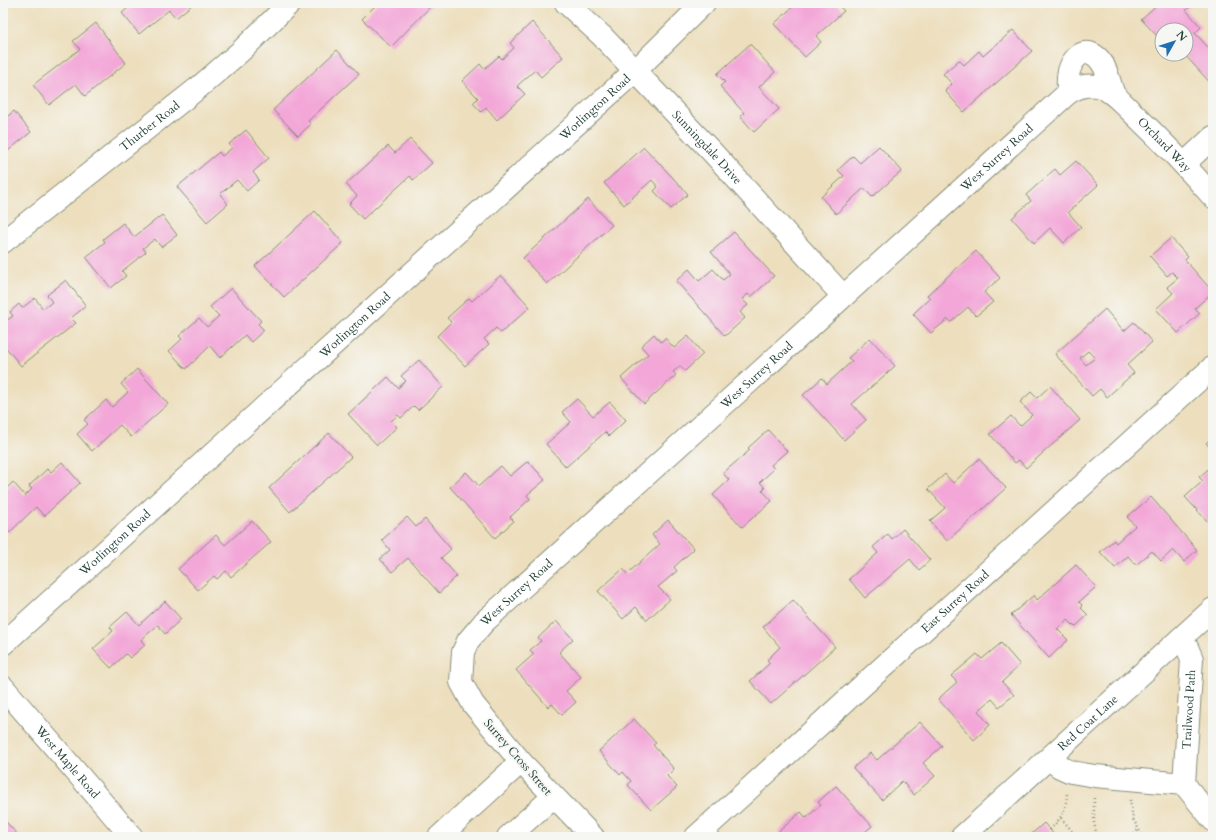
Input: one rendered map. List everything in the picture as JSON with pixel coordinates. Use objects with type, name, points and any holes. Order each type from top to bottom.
[{"type":"street","name":"Thurber Road","points":[[3,242],[198,88],[241,50],[290,3]]},
{"type":"street","name":"Sunningdale Drive","points":[[566,3],[602,36],[713,153],[843,296]]},
{"type":"street","name":"Worlington Road","points":[[3,644],[635,71],[704,3]]},
{"type":"street","name":"Orchard Way","points":[[1068,93],[1068,72],[1074,59],[1080,54],[1086,53],[1095,56],[1102,63],[1114,95]]},
{"type":"street","name":"Orchard Way","points":[[1089,85],[1100,87],[1114,95],[1158,137],[1212,193]]},
{"type":"street","name":"West Surrey Road","points":[[461,667],[462,652],[468,641],[484,622],[1068,93],[1077,88],[1089,85]]},
{"type":"street","points":[[1184,164],[1213,137]]},
{"type":"street","name":"East Surrey Road","points":[[696,837],[1213,367]]},
{"type":"street","name":"Red Coat Lane","points":[[962,837],[1213,609]]},
{"type":"street","name":"Trailwood Path","points":[[1180,639],[1187,647],[1192,659],[1184,784]]},
{"type":"street","name":"Surrey Cross Street","points":[[461,667],[461,682],[473,704],[553,798],[592,837]]},
{"type":"street","name":"West Maple Road","points":[[3,687],[132,837]]},
{"type":"street","points":[[1049,759],[1060,767],[1071,772],[1095,776],[1184,784],[1213,820]]},
{"type":"street","points":[[439,837],[521,762]]},
{"type":"street","points":[[508,837],[553,798]]},
{"type":"path","points":[[1050,830],[1061,818],[1066,802],[1067,790]]},
{"type":"path","points":[[1094,793],[1094,822],[1097,837]]},
{"type":"path","points":[[1130,796],[1130,807],[1133,819],[1143,837]]},
{"type":"path","points":[[1061,818],[1078,837]]},
{"type":"path","points":[[1131,837],[1138,830]]},
{"type":"building","points":[[134,3],[194,3],[176,18],[169,10],[139,34],[122,13]]},
{"type":"building","points":[[378,3],[434,3],[391,47],[362,19]]},
{"type":"building","points":[[797,3],[836,3],[844,11],[816,36],[821,42],[805,57],[774,24]]},
{"type":"building","points":[[1159,3],[1194,3],[1186,10],[1201,27],[1195,33],[1213,53],[1213,86],[1191,62],[1194,62],[1194,22],[1154,22],[1154,33],[1141,19]]},
{"type":"building","points":[[532,22],[563,57],[541,77],[535,70],[517,86],[525,94],[497,120],[486,107],[481,112],[473,103],[478,98],[462,81],[480,64],[484,69],[499,56],[502,59],[514,48],[510,43]]},
{"type":"building","points":[[96,23],[126,63],[85,96],[76,84],[49,105],[33,85],[80,49],[73,41]]},
{"type":"building","points":[[1013,30],[1032,51],[964,112],[945,91],[952,84],[943,74],[959,60],[964,65],[979,51],[983,56]]},
{"type":"building","points":[[750,44],[775,72],[759,87],[779,109],[754,132],[740,116],[744,113],[720,86],[725,82],[717,74]]},
{"type":"building","points":[[337,50],[359,74],[308,121],[311,124],[298,136],[273,110]]},
{"type":"building","points":[[14,111],[31,132],[3,155],[3,120]]},
{"type":"building","points":[[246,130],[269,158],[253,172],[259,180],[247,191],[237,180],[220,194],[228,204],[207,222],[177,187],[219,152],[222,156],[232,148],[229,144]]},
{"type":"building","points":[[410,139],[432,163],[413,180],[410,176],[363,219],[349,204],[357,196],[346,184],[388,146],[395,153]]},
{"type":"building","points":[[879,146],[902,171],[872,197],[864,188],[836,214],[821,197],[844,176],[838,170],[853,156],[860,163]]},
{"type":"building","points":[[644,147],[688,194],[671,209],[654,191],[658,187],[652,180],[624,205],[604,183]]},
{"type":"building","points":[[1076,161],[1098,185],[1068,212],[1081,227],[1064,243],[1050,228],[1034,243],[1012,218],[1031,201],[1026,195],[1055,169],[1060,175]]},
{"type":"building","points":[[588,199],[612,225],[547,284],[523,258]]},
{"type":"building","points":[[315,211],[343,243],[284,297],[255,266]]},
{"type":"building","points":[[162,215],[177,235],[161,247],[155,239],[143,248],[146,252],[122,271],[126,276],[111,288],[86,257],[105,242],[103,239],[123,223],[134,237]]},
{"type":"building","points":[[734,232],[774,276],[751,297],[748,294],[742,299],[748,305],[740,312],[745,318],[725,336],[676,281],[689,269],[699,281],[713,269],[723,280],[730,274],[711,252]]},
{"type":"building","points":[[1171,238],[1188,257],[1185,260],[1213,292],[1195,308],[1200,313],[1178,333],[1156,309],[1173,293],[1167,287],[1178,278],[1172,272],[1167,276],[1150,256]]},
{"type":"building","points":[[976,251],[1000,278],[984,292],[993,302],[976,316],[968,307],[951,322],[948,319],[931,333],[913,314],[930,298],[927,295]]},
{"type":"building","points":[[501,275],[530,307],[501,333],[496,328],[484,339],[489,344],[465,366],[437,336],[451,322],[447,318],[469,298],[472,301]]},
{"type":"building","points":[[66,280],[86,306],[71,318],[76,323],[21,366],[3,344],[3,323],[13,316],[10,312],[19,304],[22,308],[35,298],[43,309],[52,302],[47,295]]},
{"type":"building","points":[[231,288],[261,321],[258,324],[264,330],[251,342],[245,335],[220,358],[210,346],[186,369],[169,351],[182,339],[179,336],[199,318],[207,327],[219,316],[210,307]]},
{"type":"building","points":[[1105,309],[1124,331],[1134,322],[1152,342],[1127,365],[1134,373],[1107,397],[1100,389],[1092,396],[1055,354]],"holes":[[[1088,351],[1095,358],[1086,365],[1080,358]]]},
{"type":"building","points":[[654,334],[661,342],[665,338],[674,348],[688,336],[703,354],[685,371],[680,366],[673,372],[676,375],[644,404],[621,378],[648,354],[641,346]]},
{"type":"building","points":[[870,338],[895,366],[852,404],[866,420],[844,440],[803,395],[822,378],[827,384],[852,361],[848,358]]},
{"type":"building","points":[[419,360],[443,387],[418,410],[414,406],[401,418],[398,415],[391,421],[397,427],[377,445],[348,414],[388,377],[398,388],[406,381],[401,376]]},
{"type":"building","points":[[137,369],[168,404],[131,437],[120,425],[92,451],[77,434],[88,424],[84,420],[106,400],[112,407],[128,392],[121,384]]},
{"type":"building","points":[[1050,386],[1080,420],[1026,468],[1019,460],[1015,463],[990,434],[1011,416],[1020,426],[1032,415],[1020,402],[1031,392],[1037,398]]},
{"type":"building","points":[[577,399],[593,416],[610,402],[626,420],[609,436],[605,432],[566,467],[546,444],[571,422],[562,412]]},
{"type":"building","points":[[768,430],[787,451],[771,465],[774,469],[760,482],[765,488],[762,490],[772,501],[742,527],[713,495],[729,480],[723,473],[750,450],[748,448]]},
{"type":"building","points":[[329,433],[351,457],[290,512],[269,488]]},
{"type":"building","points":[[1213,437],[1213,451],[1206,443]]},
{"type":"building","points":[[979,459],[1006,488],[947,541],[930,521],[945,508],[928,489],[945,474],[953,483]]},
{"type":"building","points":[[528,461],[545,480],[527,495],[530,499],[510,517],[514,521],[495,538],[450,487],[466,472],[479,486],[501,466],[510,476]]},
{"type":"building","points":[[62,462],[80,483],[44,516],[36,507],[9,533],[3,527],[3,492],[13,482],[25,496],[32,489],[29,486],[47,469],[51,472]]},
{"type":"building","points":[[1213,465],[1213,518],[1208,522],[1185,497],[1203,481],[1199,477]]},
{"type":"building","points":[[1151,497],[1197,550],[1184,562],[1173,550],[1161,561],[1152,551],[1136,565],[1128,556],[1115,568],[1100,552],[1114,540],[1116,543],[1135,526],[1127,517]]},
{"type":"building","points":[[407,517],[416,527],[425,519],[451,549],[441,558],[457,576],[439,593],[408,558],[392,572],[380,559],[390,550],[382,540]]},
{"type":"building","points":[[668,520],[694,549],[674,567],[677,571],[658,587],[670,599],[647,620],[636,607],[623,619],[598,591],[623,569],[627,574],[660,544],[652,535]]},
{"type":"building","points":[[252,521],[271,542],[231,577],[226,571],[217,579],[214,576],[198,590],[178,569],[216,535],[225,545]]},
{"type":"building","points":[[903,529],[930,560],[919,570],[910,559],[865,598],[849,579],[878,553],[873,547],[888,534],[892,539]]},
{"type":"building","points":[[1076,565],[1096,587],[1079,602],[1083,606],[1081,608],[1088,615],[1075,627],[1068,620],[1057,629],[1068,640],[1049,658],[1011,615],[1034,595],[1037,600]]},
{"type":"building","points":[[793,600],[835,647],[771,704],[750,681],[770,663],[767,660],[780,647],[763,627]]},
{"type":"building","points":[[165,601],[181,619],[165,634],[158,625],[141,640],[145,645],[130,658],[126,654],[111,668],[93,649],[113,631],[110,627],[127,612],[139,625]]},
{"type":"building","points":[[556,621],[573,639],[559,652],[581,677],[566,691],[576,702],[562,715],[552,704],[548,707],[516,670],[534,654],[530,650],[541,641],[538,638]]},
{"type":"building","points":[[1001,643],[1020,665],[1002,682],[1014,695],[999,707],[992,699],[978,711],[990,725],[974,740],[938,699],[957,682],[951,676],[977,654],[982,659]]},
{"type":"building","points":[[634,719],[656,743],[653,745],[674,769],[667,776],[677,787],[651,810],[628,785],[631,781],[623,772],[620,775],[599,751]]},
{"type":"building","points":[[920,722],[942,746],[923,763],[935,776],[914,795],[902,781],[882,800],[853,768],[870,753],[877,760]]},
{"type":"building","points":[[836,786],[872,826],[859,837],[849,837],[846,834],[843,837],[782,837],[778,832],[801,812],[806,818],[821,805],[818,802]]},
{"type":"building","points":[[6,822],[20,837],[3,837],[3,825]]},
{"type":"building","points":[[1044,823],[1056,837],[1028,837]]}]
